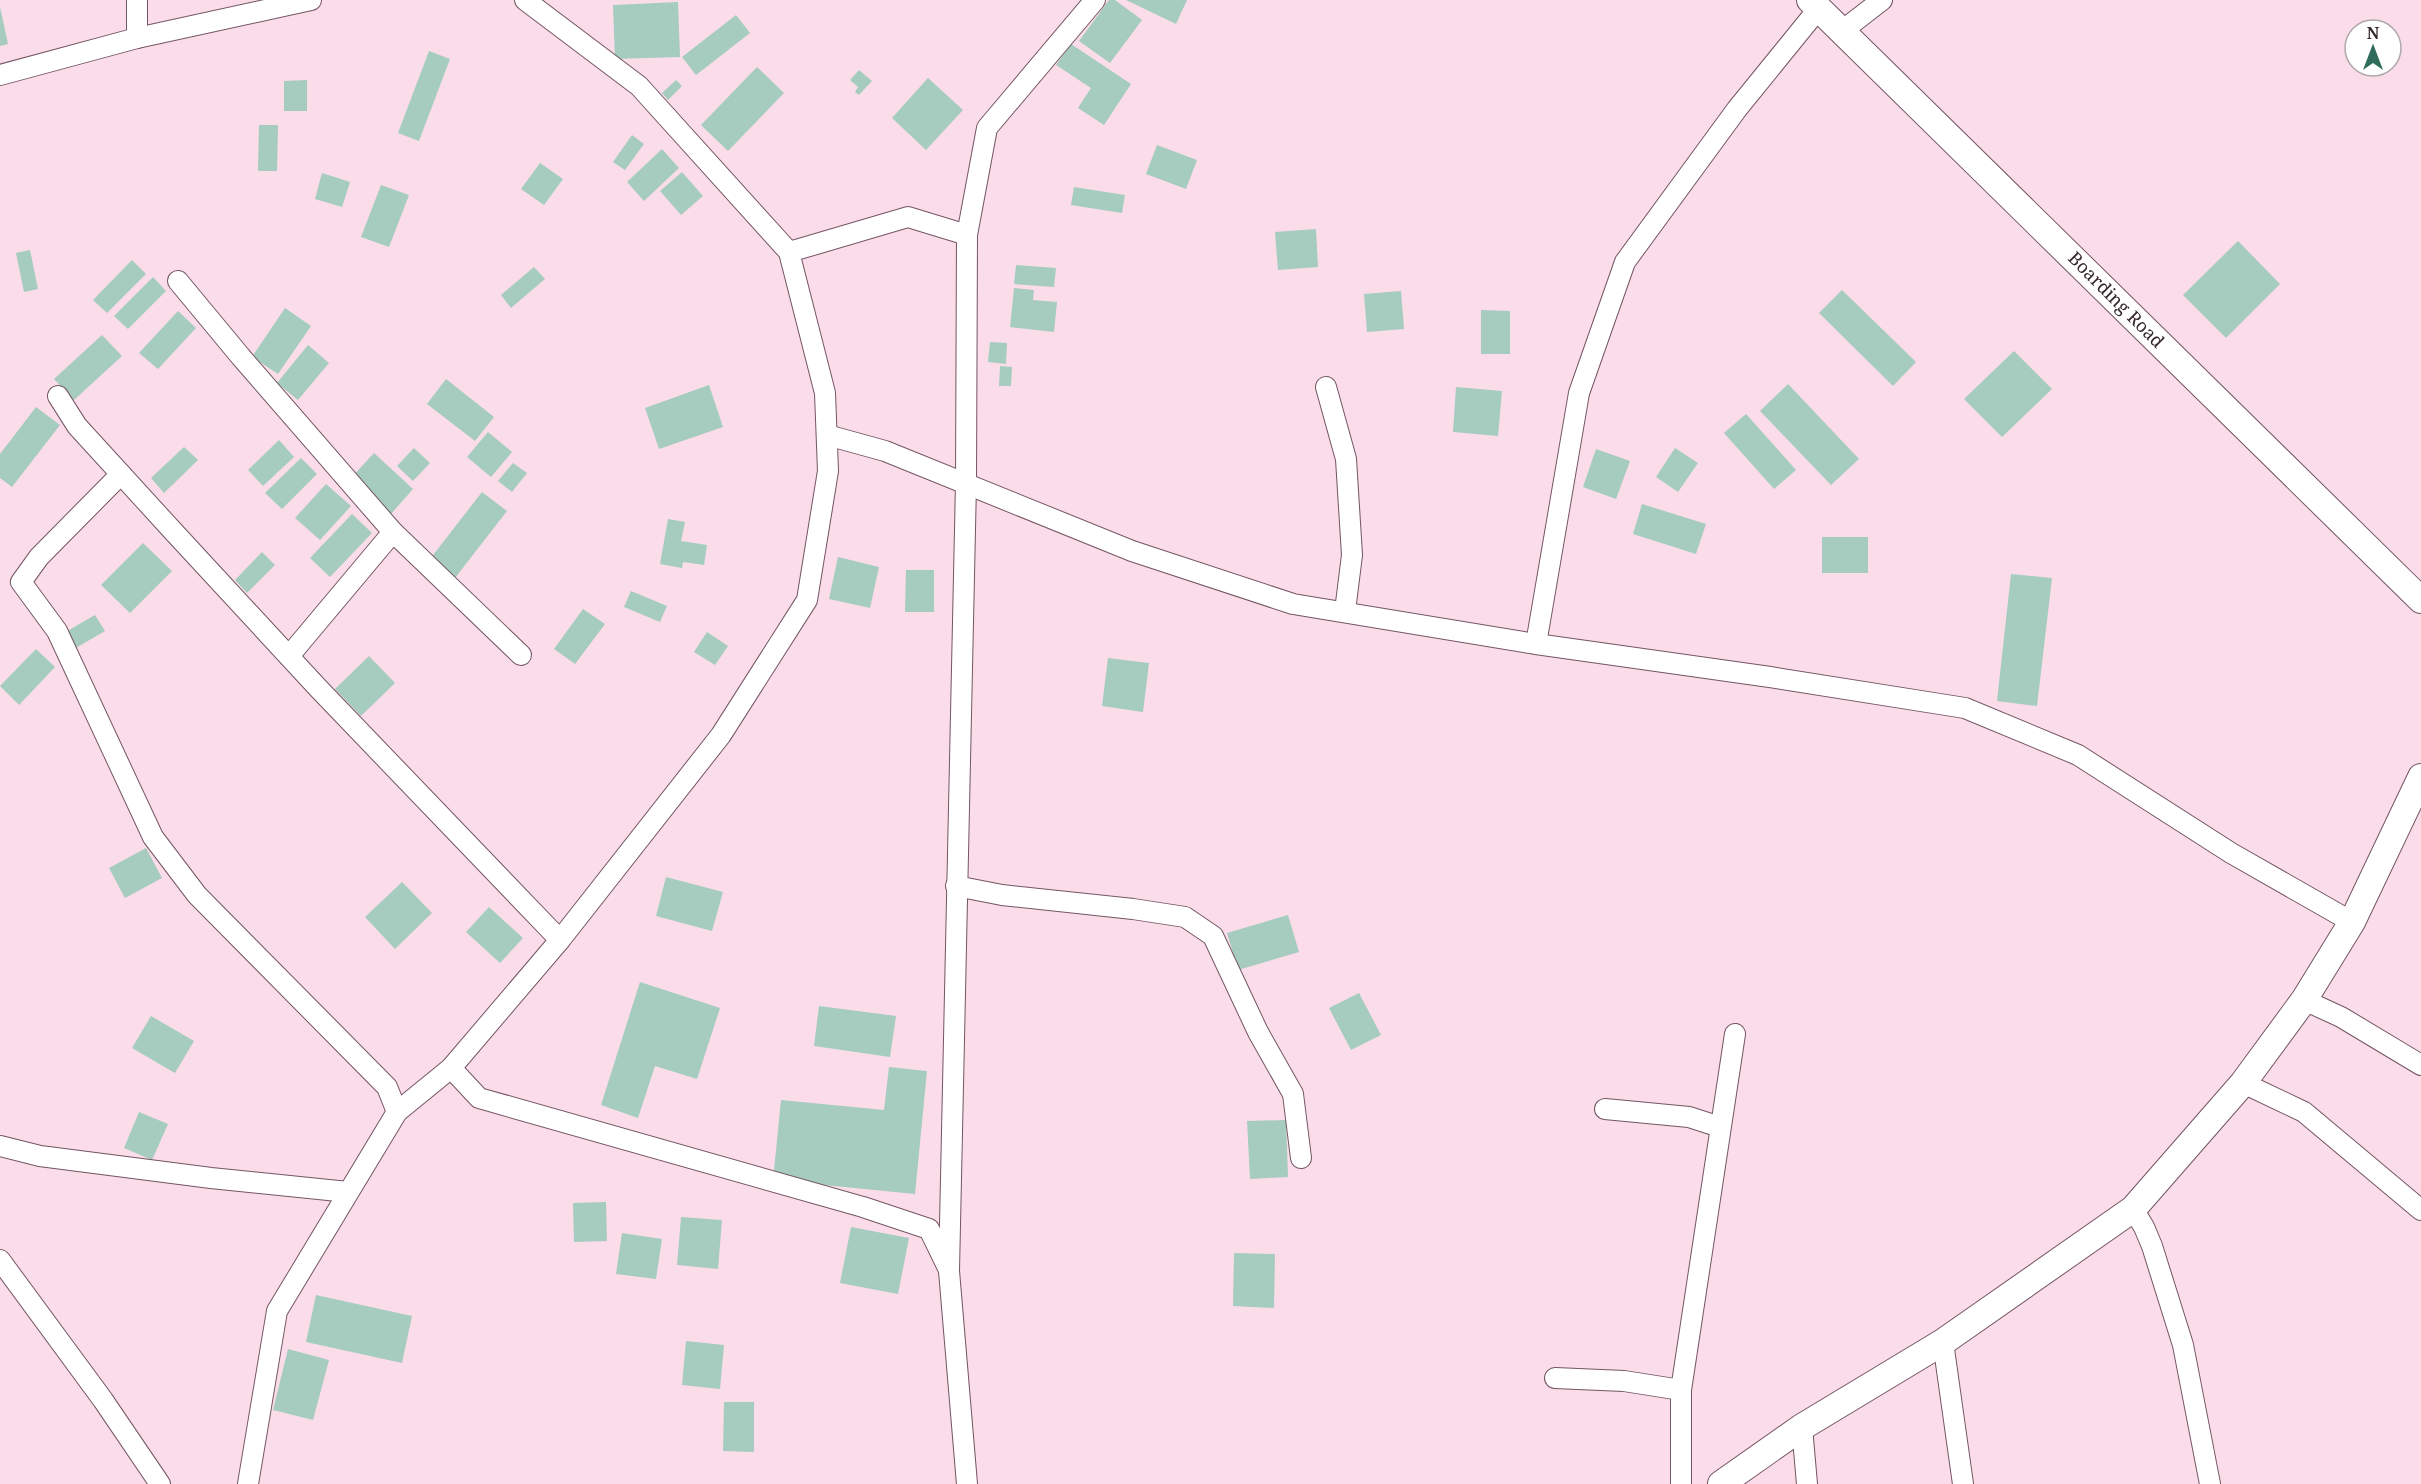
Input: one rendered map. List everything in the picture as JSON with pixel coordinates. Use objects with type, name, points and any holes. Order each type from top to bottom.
[{"type":"main road","name":"Boarding Road","points":[[1815,4],[2421,600]]},
{"type":"main road","points":[[1721,1484],[1802,1427],[1943,1342],[2133,1209],[2243,1083],[2304,1000],[2352,921],[2421,777]]},
{"type":"street","points":[[137,0],[137,38]]},
{"type":"street","points":[[0,75],[137,38],[311,0]]},
{"type":"street","points":[[248,1484],[276,1311],[397,1112],[451,1068],[560,940],[721,735],[807,600],[828,471],[825,393],[789,252],[639,86],[525,0]]},
{"type":"street","points":[[967,1484],[949,1271],[966,483],[967,235],[987,128],[1095,0]]},
{"type":"street","points":[[1842,31],[1882,0]]},
{"type":"street","points":[[1536,644],[1579,393],[1625,262],[1815,4]]},
{"type":"street","points":[[789,252],[908,217],[967,235]]},
{"type":"street","points":[[178,281],[393,532],[521,655]]},
{"type":"street","points":[[1326,387],[1346,459],[1352,555],[1345,611]]},
{"type":"street","points":[[58,396],[77,426],[289,656],[560,940]]},
{"type":"street","points":[[827,435],[885,451],[1132,551],[1293,604],[1536,644],[1770,677],[1965,708],[2078,755],[2231,854],[2352,921]]},
{"type":"street","points":[[122,474],[39,557],[21,582],[57,631],[153,837],[197,896],[387,1088],[397,1112]]},
{"type":"street","points":[[289,656],[393,532]]},
{"type":"street","points":[[956,886],[1002,895],[1185,917],[1213,936],[1258,1032],[1293,1094],[1301,1158]]},
{"type":"street","points":[[2304,1000],[2341,1017],[2421,1065]]},
{"type":"street","points":[[1681,1484],[1681,1390],[1735,1034]]},
{"type":"street","points":[[451,1068],[479,1098],[863,1207],[928,1229],[949,1271]]},
{"type":"street","points":[[2243,1083],[2304,1112],[2421,1210]]},
{"type":"street","points":[[1605,1110],[1689,1117],[1720,1127]]},
{"type":"street","points":[[0,1146],[40,1156],[211,1178],[348,1192]]},
{"type":"street","points":[[2133,1209],[2152,1246],[2184,1345],[2210,1484]]},
{"type":"street","points":[[0,1260],[103,1400],[160,1484]]},
{"type":"street","points":[[1943,1342],[1963,1484]]},
{"type":"street","points":[[1555,1378],[1624,1381],[1681,1390]]},
{"type":"street","points":[[1802,1427],[1807,1484]]},
{"type":"building","points":[[1109,0],[1115,0],[1142,20],[1110,63],[1079,41]]},
{"type":"building","points":[[1126,0],[1187,0],[1176,24]]},
{"type":"building","points":[[678,2],[680,57],[615,59],[613,5]]},
{"type":"building","points":[[0,7],[8,44],[0,46]]},
{"type":"building","points":[[736,15],[750,33],[696,75],[682,57]]},
{"type":"building","points":[[1071,44],[1131,84],[1104,125],[1078,108],[1091,88],[1056,65]]},
{"type":"building","points":[[429,51],[450,59],[419,141],[398,133]]},
{"type":"building","points":[[757,67],[784,93],[728,151],[701,125]]},
{"type":"building","points":[[859,70],[872,81],[859,95],[855,92],[858,87],[850,80]]},
{"type":"building","points":[[928,78],[963,110],[926,150],[892,118]]},
{"type":"building","points":[[307,80],[307,111],[284,111],[284,81]]},
{"type":"building","points":[[676,80],[682,86],[668,100],[662,93]]},
{"type":"building","points":[[259,125],[278,125],[277,171],[258,171]]},
{"type":"building","points":[[632,135],[644,144],[625,170],[613,162]]},
{"type":"building","points":[[1157,145],[1197,160],[1186,189],[1146,174]]},
{"type":"building","points":[[662,149],[679,168],[644,201],[627,182]]},
{"type":"building","points":[[540,163],[563,179],[544,205],[521,189]]},
{"type":"building","points":[[682,172],[703,196],[681,215],[660,191]]},
{"type":"building","points":[[322,173],[350,182],[342,207],[315,199]]},
{"type":"building","points":[[381,185],[409,195],[389,247],[361,237]]},
{"type":"building","points":[[1074,187],[1125,195],[1122,213],[1071,205]]},
{"type":"building","points":[[1316,229],[1318,267],[1278,270],[1275,232]]},
{"type":"building","points":[[2238,241],[2280,284],[2226,338],[2183,295]]},
{"type":"building","points":[[30,250],[38,289],[24,292],[16,253]]},
{"type":"building","points":[[132,260],[146,274],[107,313],[93,300]]},
{"type":"building","points":[[1016,265],[1056,268],[1054,287],[1014,284]]},
{"type":"building","points":[[534,267],[545,279],[511,308],[501,295]]},
{"type":"building","points":[[153,277],[166,291],[128,329],[114,316]]},
{"type":"building","points":[[1014,288],[1034,290],[1033,300],[1057,302],[1054,332],[1010,327]]},
{"type":"building","points":[[1842,290],[1916,362],[1893,386],[1819,313]]},
{"type":"building","points":[[1401,291],[1404,329],[1367,332],[1364,294]]},
{"type":"building","points":[[285,308],[311,326],[278,374],[252,357]]},
{"type":"building","points":[[1481,310],[1510,311],[1510,354],[1481,354]]},
{"type":"building","points":[[178,311],[196,328],[158,369],[139,353]]},
{"type":"building","points":[[102,335],[122,356],[74,400],[54,379]]},
{"type":"building","points":[[990,342],[1007,343],[1006,364],[988,362]]},
{"type":"building","points":[[308,345],[329,363],[298,400],[277,383]]},
{"type":"building","points":[[2014,351],[2052,389],[2002,437],[1964,399]]},
{"type":"building","points":[[1000,366],[1012,367],[1011,386],[999,386]]},
{"type":"building","points":[[446,379],[494,417],[475,441],[427,404]]},
{"type":"building","points":[[1788,384],[1859,459],[1831,485],[1760,411]]},
{"type":"building","points":[[709,385],[723,427],[659,449],[645,408]]},
{"type":"building","points":[[1456,387],[1502,391],[1498,436],[1453,432]]},
{"type":"building","points":[[36,407],[60,425],[12,487],[0,478],[0,454]]},
{"type":"building","points":[[1746,414],[1796,470],[1774,489],[1724,433]]},
{"type":"building","points":[[488,432],[512,452],[491,477],[467,457]]},
{"type":"building","points":[[279,440],[294,457],[263,486],[248,470]]},
{"type":"building","points":[[184,447],[198,460],[164,493],[151,478]]},
{"type":"building","points":[[414,448],[430,463],[413,481],[397,466]]},
{"type":"building","points":[[1675,448],[1698,463],[1678,492],[1656,477]]},
{"type":"building","points":[[1596,449],[1630,461],[1616,499],[1583,487]]},
{"type":"building","points":[[374,453],[413,489],[391,514],[351,478]]},
{"type":"building","points":[[301,458],[317,474],[282,509],[265,493]]},
{"type":"building","points":[[513,463],[527,473],[512,492],[498,481]]},
{"type":"building","points":[[326,484],[351,506],[320,540],[295,518]]},
{"type":"building","points":[[482,492],[507,511],[455,578],[430,559]]},
{"type":"building","points":[[1642,504],[1706,524],[1696,554],[1633,534]]},
{"type":"building","points":[[352,514],[372,533],[330,577],[310,558]]},
{"type":"building","points":[[668,519],[685,522],[681,541],[707,545],[704,565],[683,562],[682,568],[660,564]]},
{"type":"building","points":[[1822,537],[1868,537],[1868,573],[1822,573]]},
{"type":"building","points":[[143,543],[172,571],[130,613],[101,585]]},
{"type":"building","points":[[262,552],[275,565],[247,593],[235,580]]},
{"type":"building","points":[[838,557],[879,567],[870,608],[829,599]]},
{"type":"building","points":[[906,570],[934,570],[934,612],[905,612]]},
{"type":"building","points":[[2011,574],[2052,578],[2037,706],[1997,701]]},
{"type":"building","points":[[631,591],[667,606],[660,622],[624,607]]},
{"type":"building","points":[[583,609],[605,624],[575,664],[554,649]]},
{"type":"building","points":[[95,615],[105,631],[74,649],[64,633]]},
{"type":"building","points":[[707,632],[728,646],[715,665],[694,652]]},
{"type":"building","points":[[36,649],[55,667],[19,705],[0,686]]},
{"type":"building","points":[[369,656],[395,683],[361,716],[335,689]]},
{"type":"building","points":[[1108,658],[1149,663],[1143,712],[1102,706]]},
{"type":"building","points":[[146,848],[162,878],[125,898],[109,868]]},
{"type":"building","points":[[666,877],[723,892],[712,931],[656,916]]},
{"type":"building","points":[[402,882],[432,913],[395,949],[365,917]]},
{"type":"building","points":[[489,907],[523,938],[500,963],[466,932]]},
{"type":"building","points":[[1288,915],[1299,952],[1238,970],[1227,933]]},
{"type":"building","points":[[640,982],[720,1008],[697,1079],[655,1066],[638,1118],[601,1105]]},
{"type":"building","points":[[1359,993],[1381,1035],[1351,1050],[1329,1008]]},
{"type":"building","points":[[819,1006],[896,1016],[890,1057],[814,1046]]},
{"type":"building","points":[[151,1016],[194,1041],[175,1073],[132,1048]]},
{"type":"building","points":[[889,1067],[927,1071],[915,1194],[773,1180],[781,1100],[884,1110]]},
{"type":"building","points":[[139,1112],[168,1124],[152,1160],[124,1148]]},
{"type":"building","points":[[1286,1120],[1288,1177],[1250,1179],[1247,1121]]},
{"type":"building","points":[[606,1202],[607,1241],[574,1242],[573,1203]]},
{"type":"building","points":[[681,1217],[722,1220],[718,1269],[677,1265]]},
{"type":"building","points":[[851,1227],[909,1238],[898,1294],[840,1283]]},
{"type":"building","points":[[622,1233],[662,1239],[656,1279],[616,1274]]},
{"type":"building","points":[[1234,1253],[1275,1254],[1274,1308],[1233,1306]]},
{"type":"building","points":[[316,1295],[412,1316],[402,1363],[306,1342]]},
{"type":"building","points":[[686,1341],[724,1345],[720,1389],[682,1385]]},
{"type":"building","points":[[288,1349],[329,1360],[313,1420],[273,1410]]},
{"type":"building","points":[[724,1402],[754,1402],[754,1452],[723,1451]]}]
